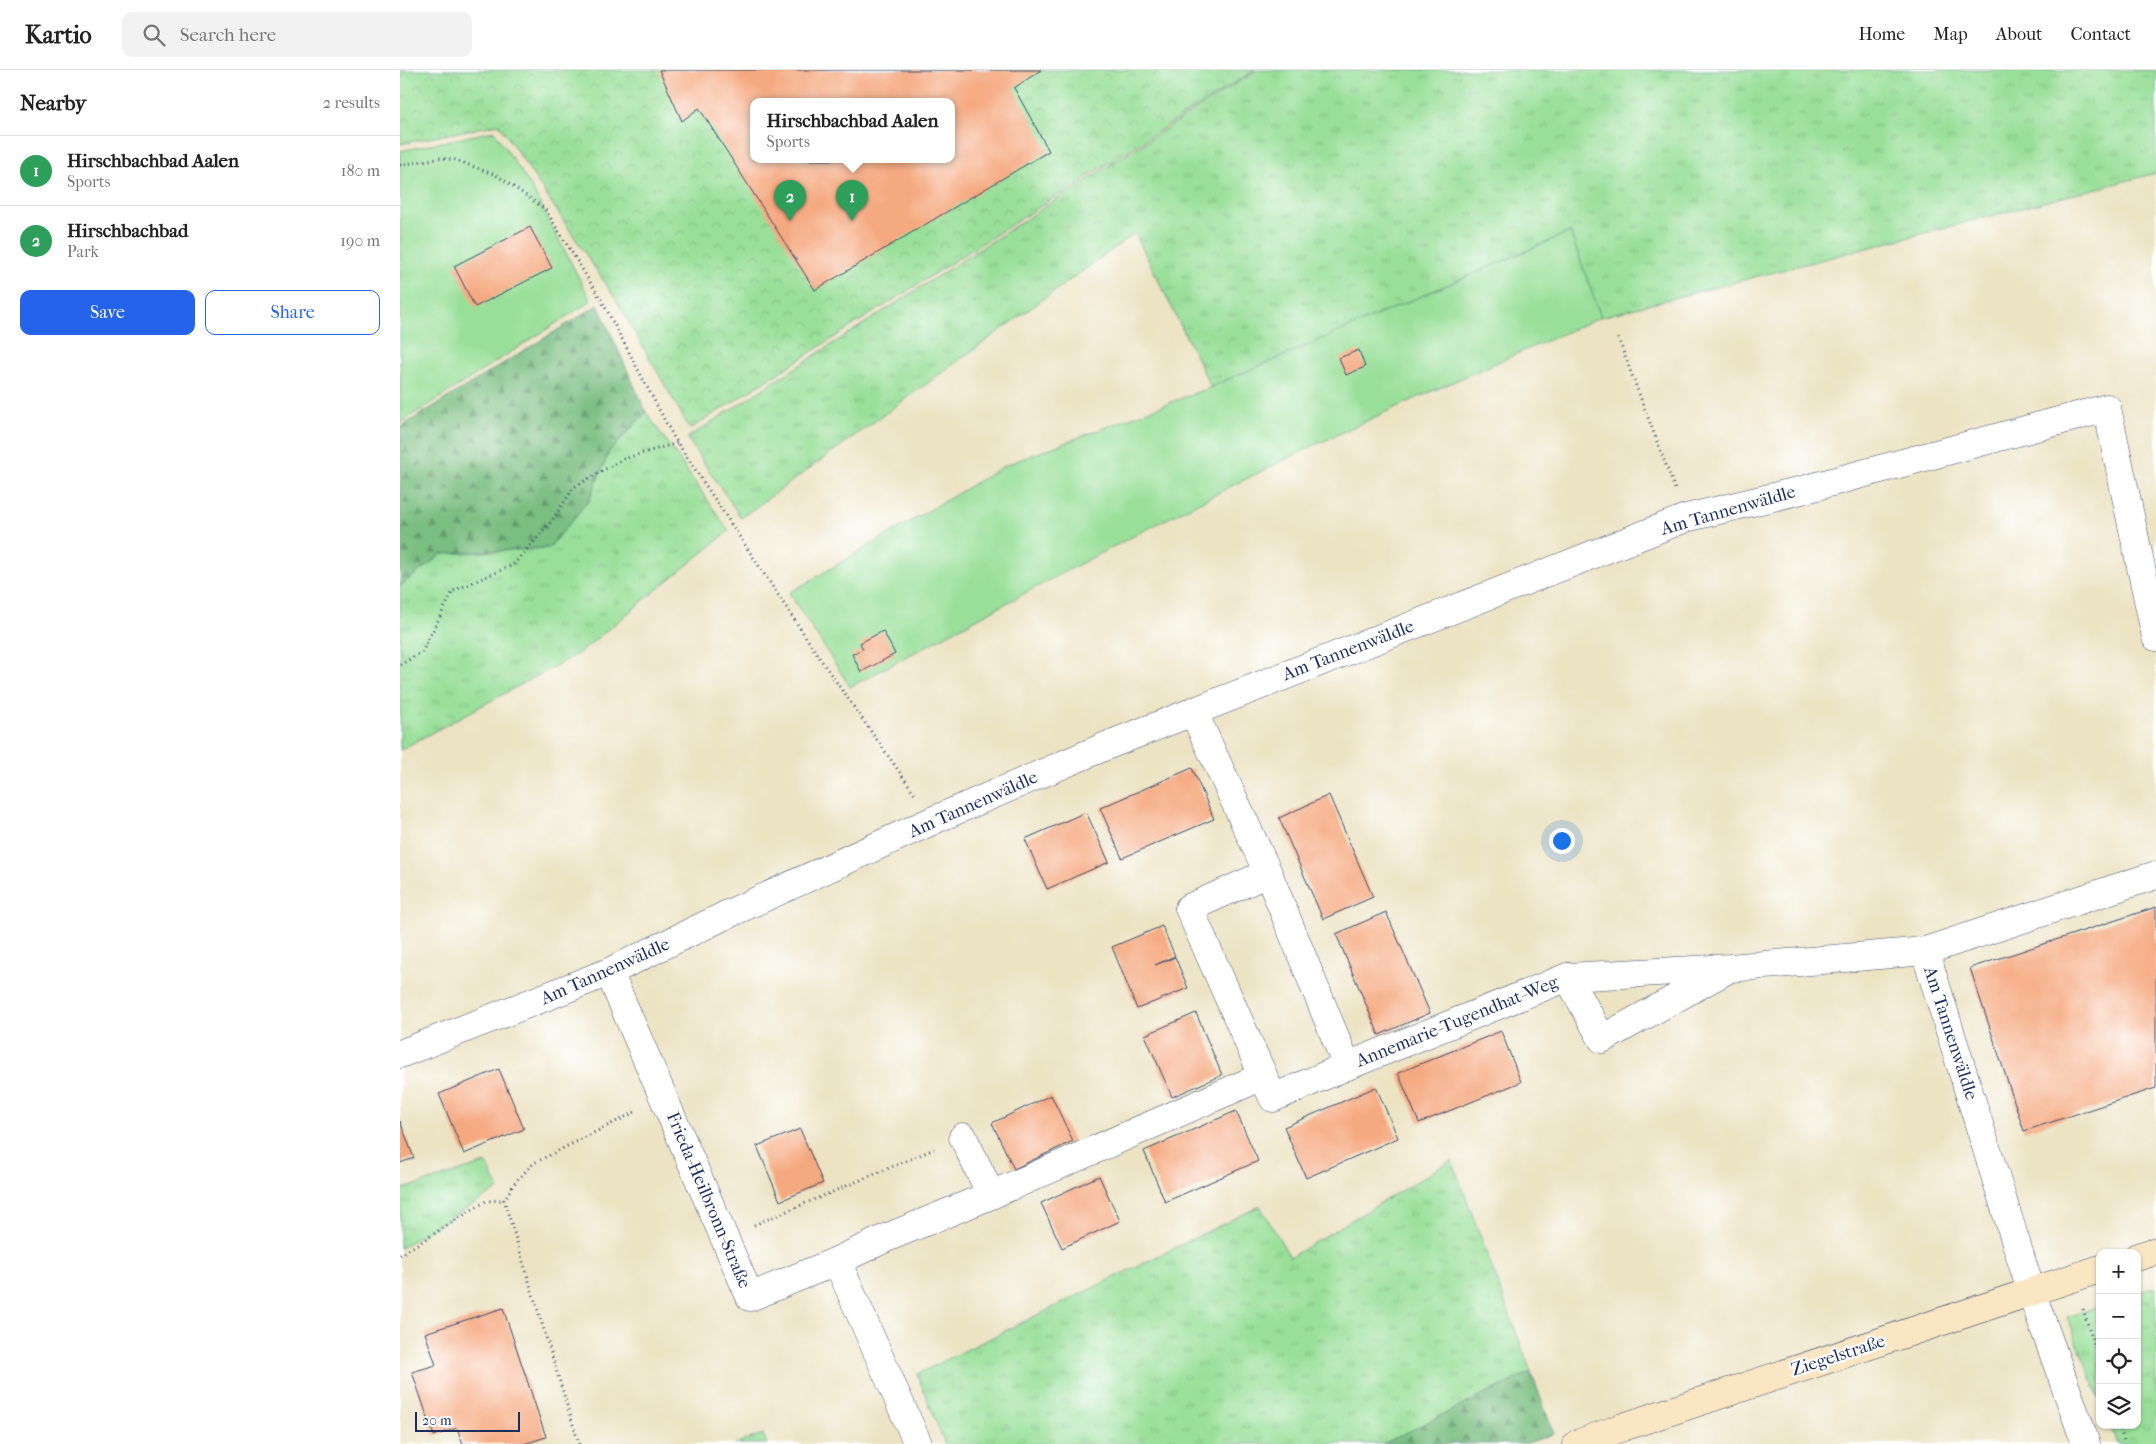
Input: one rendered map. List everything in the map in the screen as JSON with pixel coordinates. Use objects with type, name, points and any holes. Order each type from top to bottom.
[{"type":"main road","points":[[2141,1256],[2156,1251]]},
{"type":"main road","name":"Ziegelstraße","points":[[1577,1444],[1623,1427],[2096,1270]]},
{"type":"street","name":"Am Tannenwäldle","points":[[400,1054],[609,972],[726,915],[934,820],[1106,746],[1686,518],[1806,489],[2107,408],[2156,637]]},
{"type":"street","name":"Annemarie-Tugendhat-Weg","points":[[1193,711],[1268,873],[1347,1066]]},
{"type":"street","name":"Annemarie-Tugendhat-Weg","points":[[1268,873],[1189,908],[1273,1098],[1347,1066],[1568,978],[1730,968],[1924,951]]},
{"type":"street","name":"Am Tannenwäldle","points":[[2086,1444],[2032,1291],[1924,951],[2156,875]]},
{"type":"street","points":[[1568,978],[1602,1039],[1730,968]]},
{"type":"street","name":"Frieda-Heilbronn-Straße","points":[[609,972],[750,1297],[837,1261]]},
{"type":"street","points":[[918,1444],[837,1261],[886,1238],[1116,1141],[1263,1076]]},
{"type":"street","points":[[962,1137],[990,1195]]},
{"type":"path","points":[[400,164],[441,158],[456,160],[498,176],[545,209],[603,303],[678,444],[825,666],[934,820]]},
{"type":"path","points":[[1618,338],[1686,518]]},
{"type":"path","points":[[400,665],[422,652],[453,591],[513,565],[551,522],[574,487],[623,459],[678,444]]},
{"type":"path","points":[[579,1444],[504,1200],[516,1181],[534,1163],[610,1124]]},
{"type":"path","name":"Frieda-Heilbronn-Straße","points":[[751,1226],[962,1137]]},
{"type":"path","points":[[400,1255],[486,1201],[504,1200]]},
{"type":"path","points":[[2082,1305],[2096,1350]]},
{"type":"path","points":[[2120,1429],[2125,1444]]},
{"type":"green space","points":[[400,70],[1255,70],[690,429],[615,298],[499,124],[400,144]]},
{"type":"green space","points":[[1257,70],[2156,70],[2156,173],[1601,317],[1570,232],[1211,387],[1135,233],[741,518],[687,438]]},
{"type":"green space","points":[[494,131],[532,188],[591,301],[400,423],[400,151]]},
{"type":"green space","points":[[1570,232],[1601,317],[1302,451],[1105,551],[850,687],[789,593],[1006,465],[1211,387]]},
{"type":"green space","points":[[598,305],[646,412],[609,452],[589,500],[549,548],[442,554],[400,586],[400,427]]},
{"type":"green space","points":[[646,412],[729,531],[579,653],[400,750],[400,586],[442,554],[549,548],[589,500],[609,452]]},
{"type":"green space","points":[[1452,1160],[1531,1372],[1383,1444],[945,1444],[917,1374],[1260,1206],[1290,1257]]},
{"type":"green space","points":[[486,1163],[499,1189],[400,1248],[400,1190]]},
{"type":"green space","points":[[2156,1287],[2156,1444],[2117,1444],[2111,1429],[2141,1429],[2141,1292]]},
{"type":"green space","points":[[2096,1307],[2096,1390],[2067,1317]]},
{"type":"green space","points":[[1531,1372],[1554,1434],[1525,1444],[1383,1444]]},
{"type":"green space","points":[[763,1434],[767,1444],[735,1444]]},
{"type":"building","points":[[659,70],[1041,70],[1014,88],[1049,151],[815,290],[699,108],[682,121]]},
{"type":"building","points":[[530,227],[552,268],[475,307],[454,266]]},
{"type":"building","points":[[1359,350],[1365,367],[1346,375],[1339,358]]},
{"type":"building","points":[[883,631],[895,654],[861,672],[852,654],[863,649],[860,643]]},
{"type":"building","points":[[1192,768],[1214,819],[1122,858],[1100,808]]},
{"type":"building","points":[[1329,795],[1373,897],[1323,919],[1279,818]]},
{"type":"building","points":[[1086,812],[1109,862],[1047,889],[1025,839]]},
{"type":"building","points":[[2156,907],[2156,1088],[2024,1131],[1970,968]]},
{"type":"building","points":[[1386,912],[1430,1013],[1379,1035],[1336,934]]},
{"type":"building","points":[[1162,926],[1175,956],[1155,965],[1175,957],[1188,988],[1137,1009],[1112,947]]},
{"type":"building","points":[[1196,1013],[1222,1075],[1172,1097],[1145,1035]]},
{"type":"building","points":[[1501,1031],[1521,1082],[1419,1123],[1398,1073]]},
{"type":"building","points":[[499,1069],[524,1129],[464,1154],[439,1094]]},
{"type":"building","points":[[1376,1087],[1398,1138],[1306,1178],[1284,1127]]},
{"type":"building","points":[[1051,1095],[1073,1141],[1014,1169],[992,1123]]},
{"type":"building","points":[[1236,1111],[1258,1161],[1165,1202],[1144,1151]]},
{"type":"building","points":[[400,1121],[414,1158],[400,1163]]},
{"type":"building","points":[[800,1129],[823,1183],[780,1201],[757,1146]]},
{"type":"building","points":[[1099,1176],[1120,1221],[1062,1248],[1041,1203]]},
{"type":"building","points":[[503,1308],[546,1437],[524,1444],[463,1444],[457,1428],[434,1436],[412,1372],[436,1365],[425,1333]]},
{"type":"place","name":"Hirschbachbad","points":[[790,221]]},
{"type":"place","name":"Hirschbachbad Aalen","points":[[852,221]]}]
